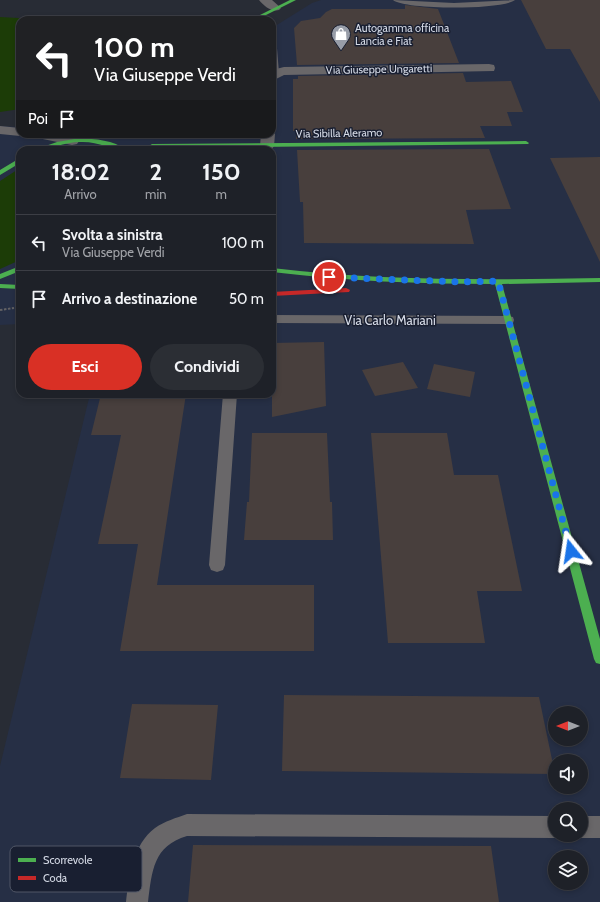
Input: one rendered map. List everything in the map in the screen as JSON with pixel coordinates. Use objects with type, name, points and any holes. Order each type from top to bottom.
[{"type":"street","points":[[265,0],[276,8]]},
{"type":"street","points":[[260,16],[294,0]]},
{"type":"street","points":[[275,16],[302,0]]},
{"type":"street","name":"Via Giuseppe Ungaretti","points":[[276,74],[284,71],[489,68]]},
{"type":"street","points":[[0,123],[16,122]]},
{"type":"street","points":[[0,130],[16,132]]},
{"type":"street","points":[[58,138],[73,141],[79,138]]},
{"type":"street","name":"Via Sibilla Aleramo","points":[[180,146],[267,140],[526,143]]},
{"type":"street","points":[[48,146],[56,143],[73,141],[101,142],[116,146]]},
{"type":"street","points":[[0,173],[16,163]]},
{"type":"street","points":[[0,277],[16,270]]},
{"type":"street","points":[[276,271],[315,276],[459,282]]},
{"type":"street","points":[[376,288],[459,282],[600,280]]},
{"type":"street","points":[[498,281],[600,659]]},
{"type":"street","points":[[0,286],[16,287]]},
{"type":"street","points":[[276,294],[353,290]]},
{"type":"lane","points":[[397,0],[423,4],[498,4],[511,0]]},
{"type":"lane","name":"Via Carlo Mariani","points":[[276,319],[508,320]]},
{"type":"lane","points":[[217,565],[230,398]]},
{"type":"lane","points":[[142,865],[150,848],[158,838],[167,832],[187,825],[548,827]]},
{"type":"lane","points":[[588,827],[600,827]]},
{"type":"lane","points":[[136,902],[137,892]]},
{"type":"path","points":[[0,310],[16,308]]},
{"type":"shaded area","points":[[321,0],[600,0],[600,902],[0,902],[0,766],[89,398],[276,398],[276,146],[16,146],[16,324],[0,325],[0,126],[16,127],[16,138],[276,138],[276,26],[312,3]]},
{"type":"green space","points":[[0,17],[16,18],[16,110],[0,112]]},
{"type":"green space","points":[[79,145],[97,146],[73,146]]},
{"type":"green space","points":[[16,171],[16,262],[0,269],[0,181]]},
{"type":"building","points":[[521,0],[600,0],[600,102],[570,49],[546,49]]},
{"type":"building","points":[[405,5],[438,9],[459,63],[297,65],[294,28],[301,21],[320,18],[332,9],[405,9]]},
{"type":"building","points":[[463,73],[466,82],[511,81],[523,112],[507,112],[512,126],[480,126],[485,138],[296,139],[296,131],[293,131],[293,79],[298,79],[298,76]]},
{"type":"building","points":[[489,149],[511,209],[466,210],[474,244],[304,243],[303,202],[300,202],[297,150]]},
{"type":"building","points":[[600,157],[600,262],[550,158]]},
{"type":"building","points":[[324,342],[326,406],[272,417],[272,398],[276,398],[276,343]]},
{"type":"building","points":[[403,362],[418,388],[375,396],[362,370]]},
{"type":"building","points":[[434,364],[475,372],[470,397],[427,389]]},
{"type":"building","points":[[100,398],[185,398],[157,585],[314,585],[314,651],[120,651],[138,544],[98,544],[121,435],[91,435]]},
{"type":"building","points":[[252,433],[327,433],[333,540],[244,540],[247,502],[249,502]]},
{"type":"building","points":[[371,433],[447,433],[454,475],[498,475],[522,591],[477,591],[485,643],[388,643]]},
{"type":"building","points":[[284,695],[539,697],[551,754],[548,754],[548,774],[282,771]]},
{"type":"building","points":[[132,704],[218,705],[211,780],[120,778]]},
{"type":"building","points":[[193,845],[491,846],[499,902],[188,902]]},
{"type":"traffic: fast","points":[[260,16],[294,0]]},
{"type":"traffic: fast","points":[[48,146],[80,140],[91,140],[114,146]]},
{"type":"traffic: fast","points":[[152,146],[526,143]]},
{"type":"traffic: fast","points":[[0,173],[16,163]]},
{"type":"traffic: fast","points":[[0,277],[16,270]]},
{"type":"traffic: fast","points":[[276,270],[313,275],[395,280],[477,282],[600,280]]},
{"type":"traffic: fast","points":[[498,281],[600,659]]},
{"type":"traffic: fast","points":[[0,286],[16,287]]},
{"type":"traffic: jam","points":[[276,294],[346,290]]},
{"type":"place","name":"Autogamma officina Lancia e Fiat","points":[[341,51]]},
{"type":"route","points":[[329,277],[459,282],[498,281],[571,551]]}]
